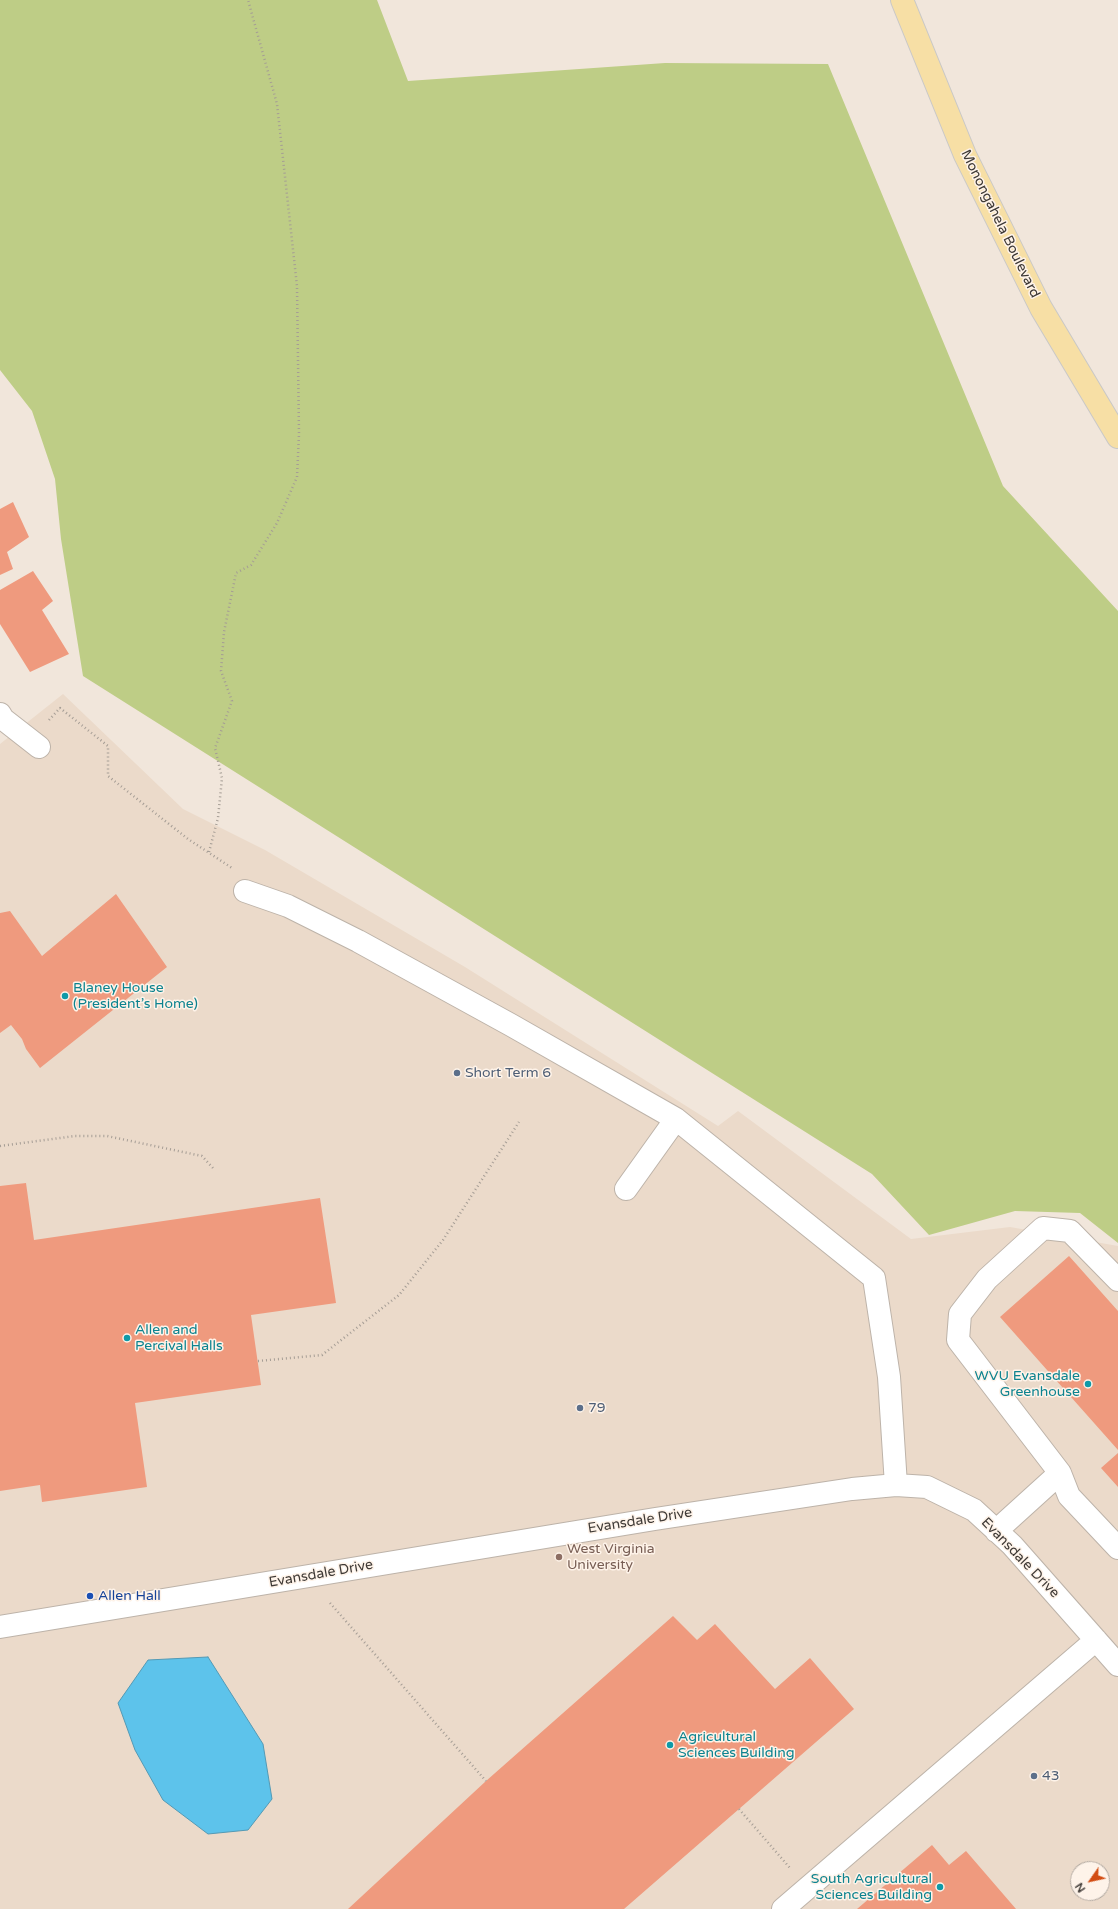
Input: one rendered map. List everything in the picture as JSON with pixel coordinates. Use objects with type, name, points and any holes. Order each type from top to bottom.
[{"type":"main road","name":"Monongahela Boulevard","points":[[902,0],[965,154],[1034,294],[1118,437]]},
{"type":"street","points":[[1,718],[35,743]]},
{"type":"street","points":[[246,891],[288,906],[358,941],[511,1025],[676,1119],[874,1278],[889,1377],[896,1485]]},
{"type":"street","points":[[626,1188],[676,1119]]},
{"type":"street","points":[[1118,1280],[1070,1231],[1043,1228],[987,1279],[960,1314],[958,1340],[1060,1473],[1069,1496],[1118,1548]]},
{"type":"street","points":[[996,1531],[1060,1473]]},
{"type":"street","name":"Evansdale Drive","points":[[0,1627],[655,1518],[852,1489],[896,1485],[927,1487],[974,1510],[1012,1545],[1118,1665]]},
{"type":"street","points":[[782,1909],[1096,1640]]},
{"type":"path","points":[[209,852],[218,818],[222,778],[215,748],[232,701],[221,671],[224,632],[236,573],[251,565],[277,523],[297,477],[299,441],[297,286],[277,104],[248,0]]},
{"type":"path","points":[[35,743],[60,708],[108,746],[108,776],[188,839],[235,870]]},
{"type":"path","points":[[258,1361],[322,1355],[399,1295],[443,1240],[519,1122]]},
{"type":"path","points":[[0,1146],[76,1136],[107,1136],[202,1156],[213,1168]]},
{"type":"path","points":[[330,1603],[486,1781]]},
{"type":"path","points":[[739,1809],[753,1825]]},
{"type":"shaded area","name":"West Virginia University","points":[[63,694],[183,809],[265,850],[465,967],[718,1126],[738,1111],[911,1239],[1010,1227],[1118,1246],[1118,1909],[0,1909],[0,744]]},
{"type":"green space","points":[[0,0],[377,0],[408,81],[665,63],[828,64],[1003,486],[1118,611],[1118,1243],[1080,1213],[1015,1211],[929,1235],[872,1174],[83,676],[61,539],[55,479],[32,411],[0,370]]},
{"type":"water","points":[[208,1657],[263,1744],[272,1799],[248,1830],[208,1834],[163,1800],[135,1750],[118,1703],[148,1660]]},
{"type":"building","points":[[13,502],[29,537],[7,552],[13,569],[0,575],[0,509]]},
{"type":"building","points":[[33,571],[53,601],[42,610],[69,654],[30,672],[0,624],[0,590]]},
{"type":"building","name":"Blaney House (President’s Home)","points":[[116,894],[167,967],[40,1068],[26,1049],[22,1039],[11,1025],[0,1033],[0,913],[10,911],[42,956]]},
{"type":"building","name":"Allen and Percival Halls","points":[[26,1183],[34,1240],[320,1198],[336,1303],[251,1315],[261,1385],[135,1403],[147,1487],[42,1502],[40,1485],[0,1491],[0,1186]]},
{"type":"building","name":"WVU Evansdale Greenhouse","points":[[1069,1256],[1118,1311],[1118,1450],[1000,1317]]},
{"type":"building","points":[[1118,1453],[1118,1487],[1101,1468]]},
{"type":"building","name":"Agricultural Sciences Building","points":[[673,1616],[697,1640],[715,1624],[775,1689],[810,1658],[854,1709],[624,1909],[348,1909],[486,1781]]},
{"type":"building","name":"South Agricultural Sciences Building","points":[[932,1845],[949,1865],[966,1851],[1016,1909],[857,1909]]},
{"type":"place","name":"Blaney House (President’s Home)","points":[[65,996]]},
{"type":"place","name":"Short Term 6","points":[[457,1073]]},
{"type":"place","name":"Allen and Percival Halls","points":[[127,1338]]},
{"type":"place","name":"WVU Evansdale Greenhouse","points":[[1088,1384]]},
{"type":"place","name":"79","points":[[580,1408]]},
{"type":"place","name":"West Virginia University","points":[[559,1557]]},
{"type":"place","name":"Allen Hall","points":[[90,1596]]},
{"type":"place","name":"Agricultural Sciences Building","points":[[670,1745]]},
{"type":"place","name":"43","points":[[1034,1776]]},
{"type":"place","name":"South Agricultural Sciences Building","points":[[940,1887]]}]
